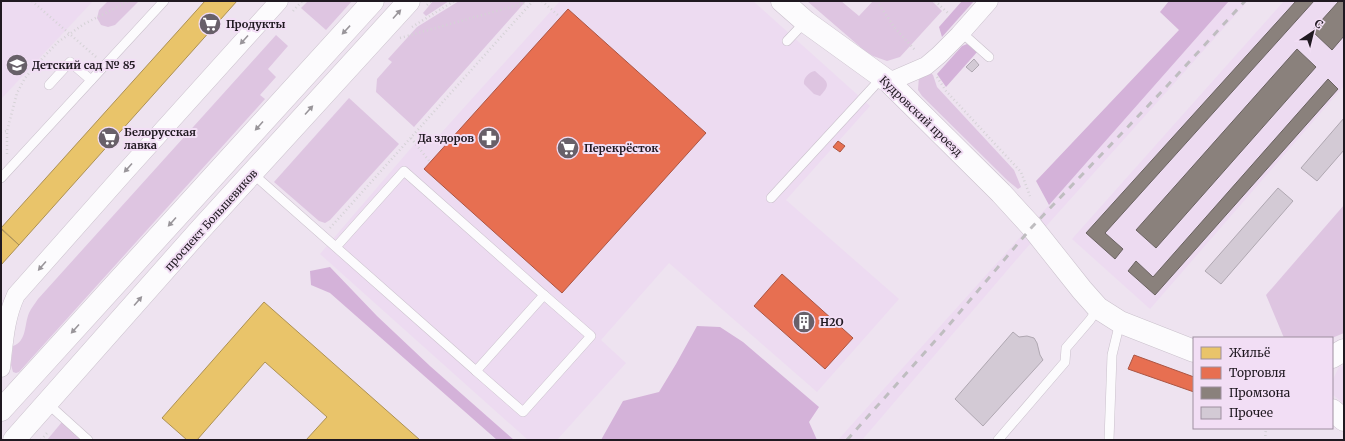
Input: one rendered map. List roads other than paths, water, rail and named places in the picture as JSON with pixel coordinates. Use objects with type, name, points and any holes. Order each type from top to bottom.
[{"type":"main road","points":[[1,410],[373,1]]},
{"type":"main road","name":"проспект Большевиков","points":[[22,436],[47,403],[252,173],[409,1]]},
{"type":"main road","name":"Кудровский проезд","points":[[782,1],[806,22],[889,82],[1001,193],[1032,227],[1098,308],[1120,322],[1193,351]]},
{"type":"main road","points":[[92,310],[112,330]]},
{"type":"main road","points":[[1333,356],[1344,350]]},
{"type":"main road","points":[[1333,411],[1344,420]]},
{"type":"street","points":[[1,368],[7,317],[16,296],[279,1]]},
{"type":"street","points":[[889,82],[926,66],[939,55],[989,1]]},
{"type":"lane","points":[[4,175],[164,1]]},
{"type":"lane","points":[[787,41],[806,22]]},
{"type":"lane","points":[[961,32],[989,57]]},
{"type":"lane","points":[[49,85],[70,62],[91,80]]},
{"type":"lane","points":[[771,198],[876,84],[889,82]]},
{"type":"lane","points":[[252,173],[523,412],[591,336],[404,171],[336,247]]},
{"type":"lane","points":[[476,371],[544,295]]},
{"type":"lane","points":[[998,440],[1065,362],[1066,348],[1090,320],[1098,308]]},
{"type":"lane","points":[[1109,440],[1112,354],[1120,322]]},
{"type":"lane","points":[[47,403],[88,440]]},
{"type":"railway","points":[[847,440],[943,332],[1032,227],[1167,86],[1245,1]]},
{"type":"place","name":"Продукты","points":[[210,24]]},
{"type":"place","name":"Детский сад № 85","points":[[17,65]]},
{"type":"place","name":"Белорусская лавка","points":[[109,138]]},
{"type":"place","name":"Да здоров","points":[[489,138]]},
{"type":"place","name":"Перекрёсток","points":[[568,148]]},
{"type":"place","name":"H2O","points":[[804,322]]}]
